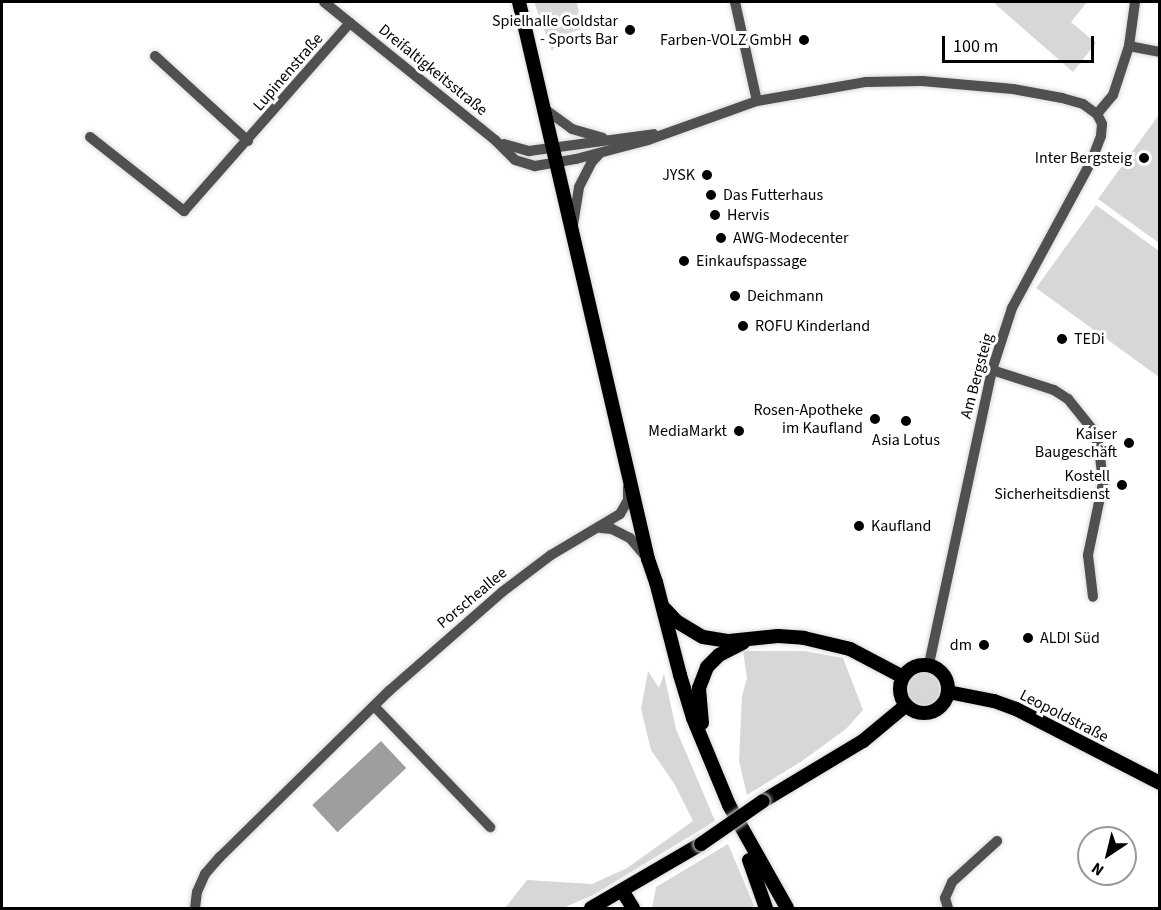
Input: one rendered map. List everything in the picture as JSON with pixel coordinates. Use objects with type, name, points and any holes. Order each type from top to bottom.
[{"type":"main road","points":[[519,2],[555,148],[673,676],[697,749],[745,851],[766,909]]},
{"type":"main road","points":[[648,561],[663,607],[680,675],[709,759],[739,825],[787,909]]},
{"type":"main road","points":[[663,607],[676,621],[703,637],[729,640],[778,636],[828,643],[866,656],[903,676]]},
{"type":"main road","points":[[709,759],[700,712],[699,688],[707,667],[719,655],[753,638]]},
{"type":"main road","points":[[929,665],[946,678],[948,692],[945,702],[933,712],[916,713],[906,706],[899,688],[903,676],[911,668],[929,665]]},
{"type":"main road","name":"Leopoldstraße","points":[[948,692],[994,701],[1017,709],[1160,783]]},
{"type":"main road","points":[[591,909],[701,844],[763,801],[863,741],[906,706]]},
{"type":"main road","points":[[745,851],[780,909]]},
{"type":"main road","points":[[622,892],[633,909]]},
{"type":"street","name":"Dreifaltigkeitsstraße","points":[[324,2],[523,164],[535,166],[558,163],[661,134]]},
{"type":"street","points":[[735,2],[757,100]]},
{"type":"street","points":[[661,134],[757,100],[866,82],[922,81],[1034,92],[1083,104],[1097,114],[1113,95],[1129,46],[1135,2]]},
{"type":"street","name":"Lupinenstraße","points":[[90,137],[184,211],[350,23]]},
{"type":"street","points":[[1129,46],[1160,52]]},
{"type":"street","points":[[154,56],[248,141]]},
{"type":"street","points":[[546,110],[572,129],[609,140]]},
{"type":"street","name":"Am Bergsteig","points":[[929,665],[992,370],[1012,308],[1092,160],[1101,136],[1102,124],[1097,114]]},
{"type":"street","name":"Dreifaltigkeitsstraße","points":[[495,140],[518,150],[555,148],[661,134]]},
{"type":"street","points":[[573,228],[579,187],[591,164],[600,153]]},
{"type":"street","points":[[992,370],[1054,390],[1068,399],[1092,429],[1099,446],[1103,483],[1088,555],[1093,597]]},
{"type":"street","name":"Porscheallee","points":[[195,909],[196,892],[213,866],[437,646],[551,555],[612,522],[628,500],[628,471]]},
{"type":"street","points":[[601,528],[612,529],[630,538],[648,561]]},
{"type":"street","points":[[374,706],[490,827]]},
{"type":"street","points":[[948,909],[945,898],[952,882],[997,842]]},
{"type":"shaded area","points":[[534,2],[577,2],[582,29],[562,35],[552,51]]},
{"type":"shaded area","points":[[993,2],[1087,2],[1071,22],[1096,43],[1073,72]]},
{"type":"shaded area","name":"Inter Bergsteig","points":[[1158,116],[1160,117],[1159,243],[1098,199]]},
{"type":"shaded area","points":[[1096,205],[1159,251],[1159,377],[1036,288]]},
{"type":"shaded area","points":[[743,651],[804,651],[843,658],[863,710],[846,729],[802,761],[747,795],[739,761],[742,696],[747,678]]},
{"type":"shaded area","points":[[648,671],[659,688],[664,674],[676,729],[715,821],[593,895],[563,908],[505,908],[527,880],[592,884],[627,868],[693,821],[675,785],[651,750],[641,709]]},
{"type":"shaded area","points":[[922,671],[935,676],[940,689],[935,702],[922,707],[909,702],[904,689],[909,676]]},
{"type":"shaded area","points":[[381,741],[406,768],[337,832],[312,805]]},
{"type":"shaded area","points":[[728,844],[755,908],[652,908],[656,887]]},
{"type":"place","name":"Spielhalle Goldstar - Sports Bar","points":[[630,30]]},
{"type":"place","name":"Farben-VOLZ GmbH","points":[[804,40]]},
{"type":"place","name":"Inter Bergsteig","points":[[1144,158]]},
{"type":"place","name":"JYSK","points":[[707,175]]},
{"type":"place","name":"Das Futterhaus","points":[[711,195]]},
{"type":"place","name":"Hervis","points":[[715,215]]},
{"type":"place","name":"AWG-Modecenter","points":[[721,238]]},
{"type":"place","name":"Einkaufspassage","points":[[684,261]]},
{"type":"place","name":"Deichmann","points":[[735,296]]},
{"type":"place","name":"ROFU Kinderland","points":[[743,326]]},
{"type":"place","name":"TEDi","points":[[1062,339]]},
{"type":"place","name":"Rosen-Apotheke im Kaufland","points":[[875,419]]},
{"type":"place","name":"Asia Lotus","points":[[906,421]]},
{"type":"place","name":"MediaMarkt","points":[[739,431]]},
{"type":"place","name":"Kaiser Baugeschäft","points":[[1129,443]]},
{"type":"place","name":"Kostell Sicherheitsdienst","points":[[1122,485]]},
{"type":"place","name":"Kaufland","points":[[859,526]]},
{"type":"place","name":"ALDI Süd","points":[[1028,638]]},
{"type":"place","name":"dm","points":[[984,645]]}]
